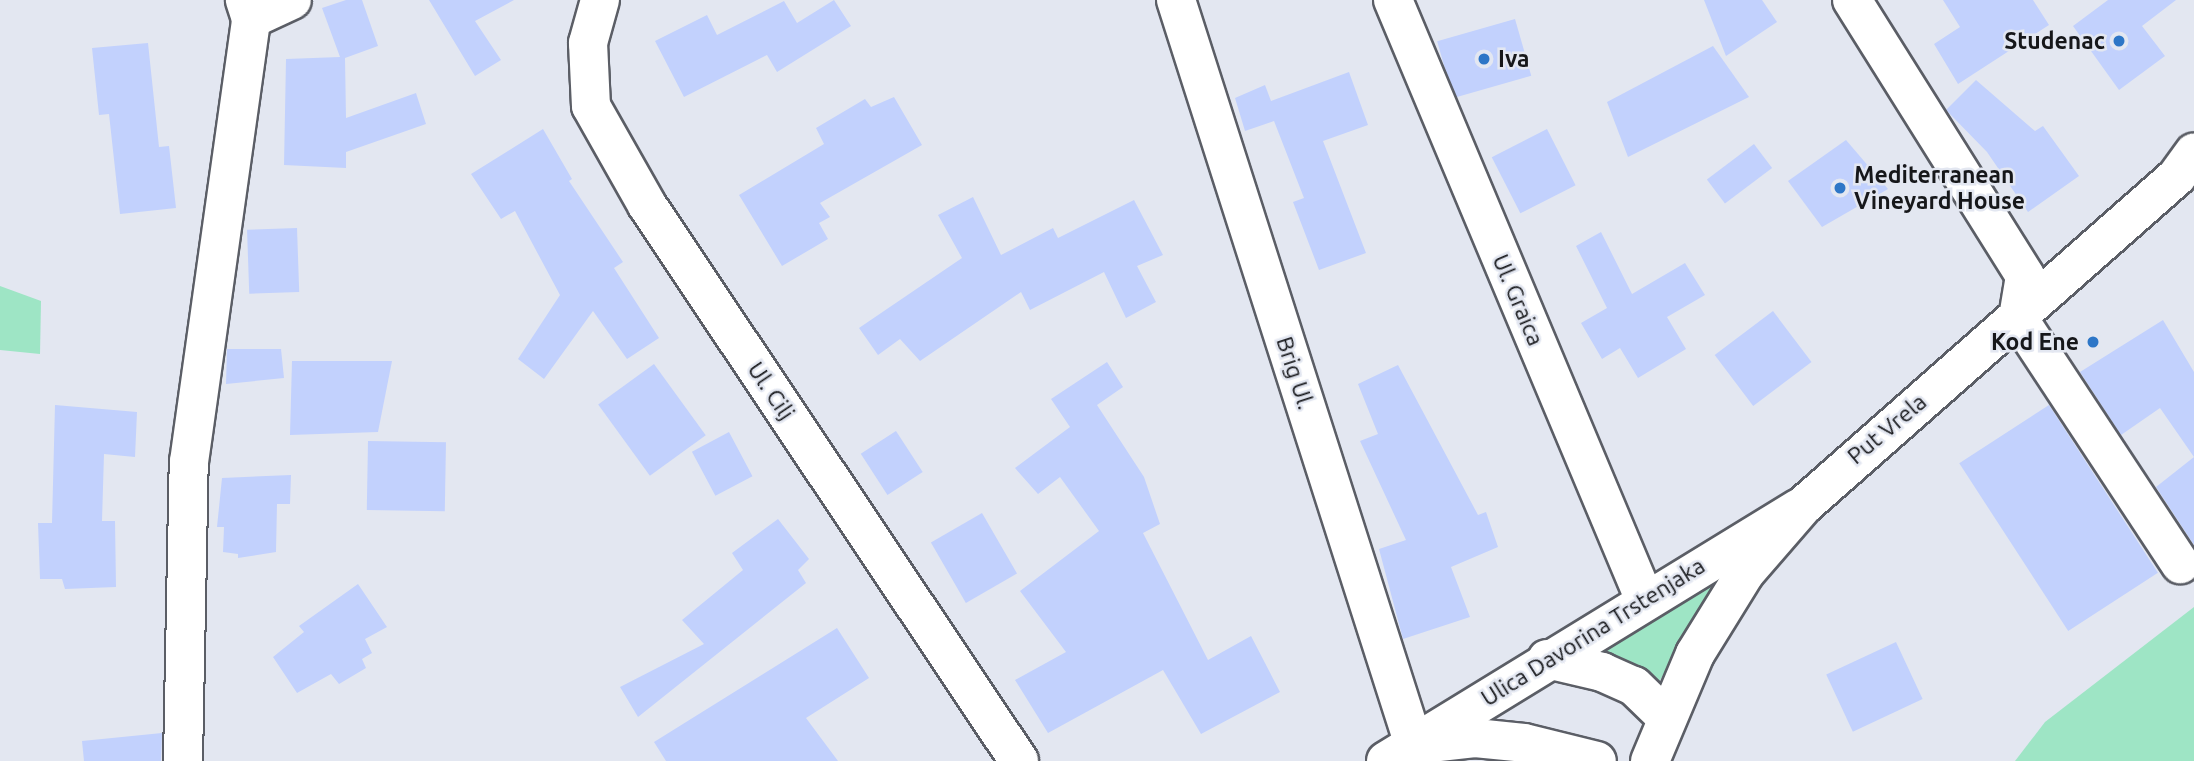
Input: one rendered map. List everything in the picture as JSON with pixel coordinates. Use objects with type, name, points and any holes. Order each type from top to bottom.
[{"type":"street","points":[[183,761],[189,462],[248,9],[292,0]]},
{"type":"street","name":"Ul. Cilj","points":[[600,0],[588,43],[591,106],[646,205],[1019,761]]},
{"type":"street","name":"Brig Ul.","points":[[1176,0],[1400,753]]},
{"type":"street","name":"Ul. Graica","points":[[1393,0],[1644,598]]},
{"type":"street","points":[[1852,0],[2025,276],[2018,318],[2180,564]]},
{"type":"street","name":"Put Vrela","points":[[1650,761],[1666,717],[1696,654],[1745,573],[1803,506],[2188,173]]},
{"type":"street","name":"Ulica Davorina Trstenjaka","points":[[1400,753],[1644,598],[1803,506]]},
{"type":"street","points":[[1547,659],[1602,671],[1634,686],[1666,717]]},
{"type":"street","points":[[1400,753],[1475,738],[1524,743],[1597,761]]},
{"type":"green space","points":[[0,286],[41,301],[40,354],[0,350]]},
{"type":"green space","points":[[1722,578],[1657,685],[1597,646]]},
{"type":"green space","points":[[2194,607],[2194,761],[2015,761],[2045,722]]},
{"type":"building","points":[[346,0],[362,0],[378,46],[345,58],[346,118],[416,93],[426,124],[346,152],[346,168],[284,165],[286,59],[340,57],[322,8]]},
{"type":"building","points":[[429,0],[514,0],[475,21],[501,60],[475,76]]},
{"type":"building","points":[[834,0],[851,26],[777,72],[767,55],[684,97],[655,41],[707,15],[717,35],[784,1],[797,23]]},
{"type":"building","points":[[1704,0],[1762,0],[1777,22],[1726,56]]},
{"type":"building","points":[[1943,0],[2033,0],[2049,25],[1958,84],[1934,44],[1960,27]]},
{"type":"building","name":"Studenac","points":[[2108,0],[2176,0],[2142,26],[2165,56],[2119,90],[2073,26]]},
{"type":"building","name":"Iva","points":[[1515,19],[1531,76],[1453,98],[1437,41]]},
{"type":"building","points":[[148,43],[159,147],[169,146],[176,208],[120,214],[109,114],[99,115],[92,48]]},
{"type":"building","points":[[1713,46],[1749,97],[1628,157],[1607,102]]},
{"type":"building","points":[[1349,72],[1368,125],[1323,141],[1366,253],[1319,270],[1293,202],[1304,198],[1274,121],[1245,131],[1235,98],[1265,85],[1271,101]]},
{"type":"building","points":[[1976,80],[2035,131],[2043,126],[2079,176],[2028,212],[1987,152],[1946,110]]},
{"type":"building","points":[[894,97],[922,145],[820,203],[830,217],[819,223],[828,239],[782,266],[739,195],[824,144],[816,128],[865,99],[871,107]]},
{"type":"building","points":[[543,129],[572,179],[569,181],[623,262],[614,268],[659,338],[627,359],[593,311],[544,379],[518,359],[560,295],[515,211],[501,219],[471,174]]},
{"type":"building","points":[[1547,129],[1576,185],[1520,213],[1492,157]]},
{"type":"building","name":"Mediterranean Vineyard House","points":[[1846,140],[1888,189],[1822,227],[1788,181]]},
{"type":"building","points":[[1754,144],[1772,168],[1725,203],[1707,180]]},
{"type":"building","points":[[973,197],[1001,255],[1053,228],[1058,238],[1134,200],[1163,255],[1137,266],[1156,302],[1126,318],[1104,272],[1030,310],[1021,292],[920,361],[900,339],[878,355],[859,328],[962,258],[938,215]]},
{"type":"building","points":[[297,228],[299,292],[249,294],[247,230]]},
{"type":"building","points":[[1601,232],[1632,294],[1685,263],[1705,295],[1667,317],[1686,349],[1638,378],[1620,348],[1602,359],[1581,323],[1607,308],[1576,246]]},
{"type":"building","points":[[1773,311],[1812,362],[1753,406],[1715,355]]},
{"type":"building","points":[[2163,320],[2194,372],[2194,457],[2160,408],[2121,435],[2080,372]]},
{"type":"building","points":[[227,349],[281,349],[284,378],[226,384]]},
{"type":"building","points":[[292,361],[392,361],[378,432],[290,435]]},
{"type":"building","points":[[1107,362],[1123,387],[1097,405],[1144,477],[1160,524],[1143,533],[1208,660],[1251,636],[1280,692],[1201,734],[1163,670],[1048,733],[1015,680],[1066,652],[1020,591],[1099,531],[1060,477],[1038,494],[1015,468],[1070,427],[1051,399]]},
{"type":"building","points":[[654,364],[706,435],[650,476],[598,405]]},
{"type":"building","points":[[1398,365],[1478,515],[1486,512],[1498,547],[1451,567],[1470,617],[1403,639],[1379,549],[1406,540],[1360,441],[1378,434],[1358,384]]},
{"type":"building","points":[[55,405],[137,412],[135,457],[104,454],[102,521],[115,521],[116,587],[65,589],[62,579],[40,579],[38,523],[52,523]]},
{"type":"building","points":[[2049,405],[2158,573],[2068,631],[1959,463]]},
{"type":"building","points":[[896,431],[923,472],[887,495],[861,454]]},
{"type":"building","points":[[729,432],[752,476],[715,496],[692,452]]},
{"type":"building","points":[[368,441],[446,442],[445,511],[367,510]]},
{"type":"building","points":[[2194,457],[2194,545],[2156,487]]},
{"type":"building","points":[[291,475],[290,504],[277,504],[276,552],[238,558],[238,554],[223,552],[224,527],[217,527],[222,478]]},
{"type":"building","points":[[982,513],[1017,574],[966,603],[931,542]]},
{"type":"building","points":[[778,519],[809,559],[798,570],[806,583],[638,717],[620,687],[704,644],[682,620],[743,570],[732,553]]},
{"type":"building","points":[[358,584],[387,627],[365,639],[372,653],[362,659],[366,668],[339,684],[331,674],[297,693],[273,657],[304,632],[299,626]]},
{"type":"building","points":[[837,628],[869,678],[806,718],[838,761],[666,761],[654,742]]},
{"type":"building","points":[[1896,642],[1923,699],[1853,732],[1826,675]]},
{"type":"building","points":[[162,733],[161,761],[84,761],[82,741]]},
{"type":"place","name":"Studenac","points":[[2119,41]]},
{"type":"place","name":"Iva","points":[[1484,59]]},
{"type":"place","name":"Mediterranean Vineyard House","points":[[1840,188]]},
{"type":"place","name":"Kod Ene","points":[[2093,342]]}]
